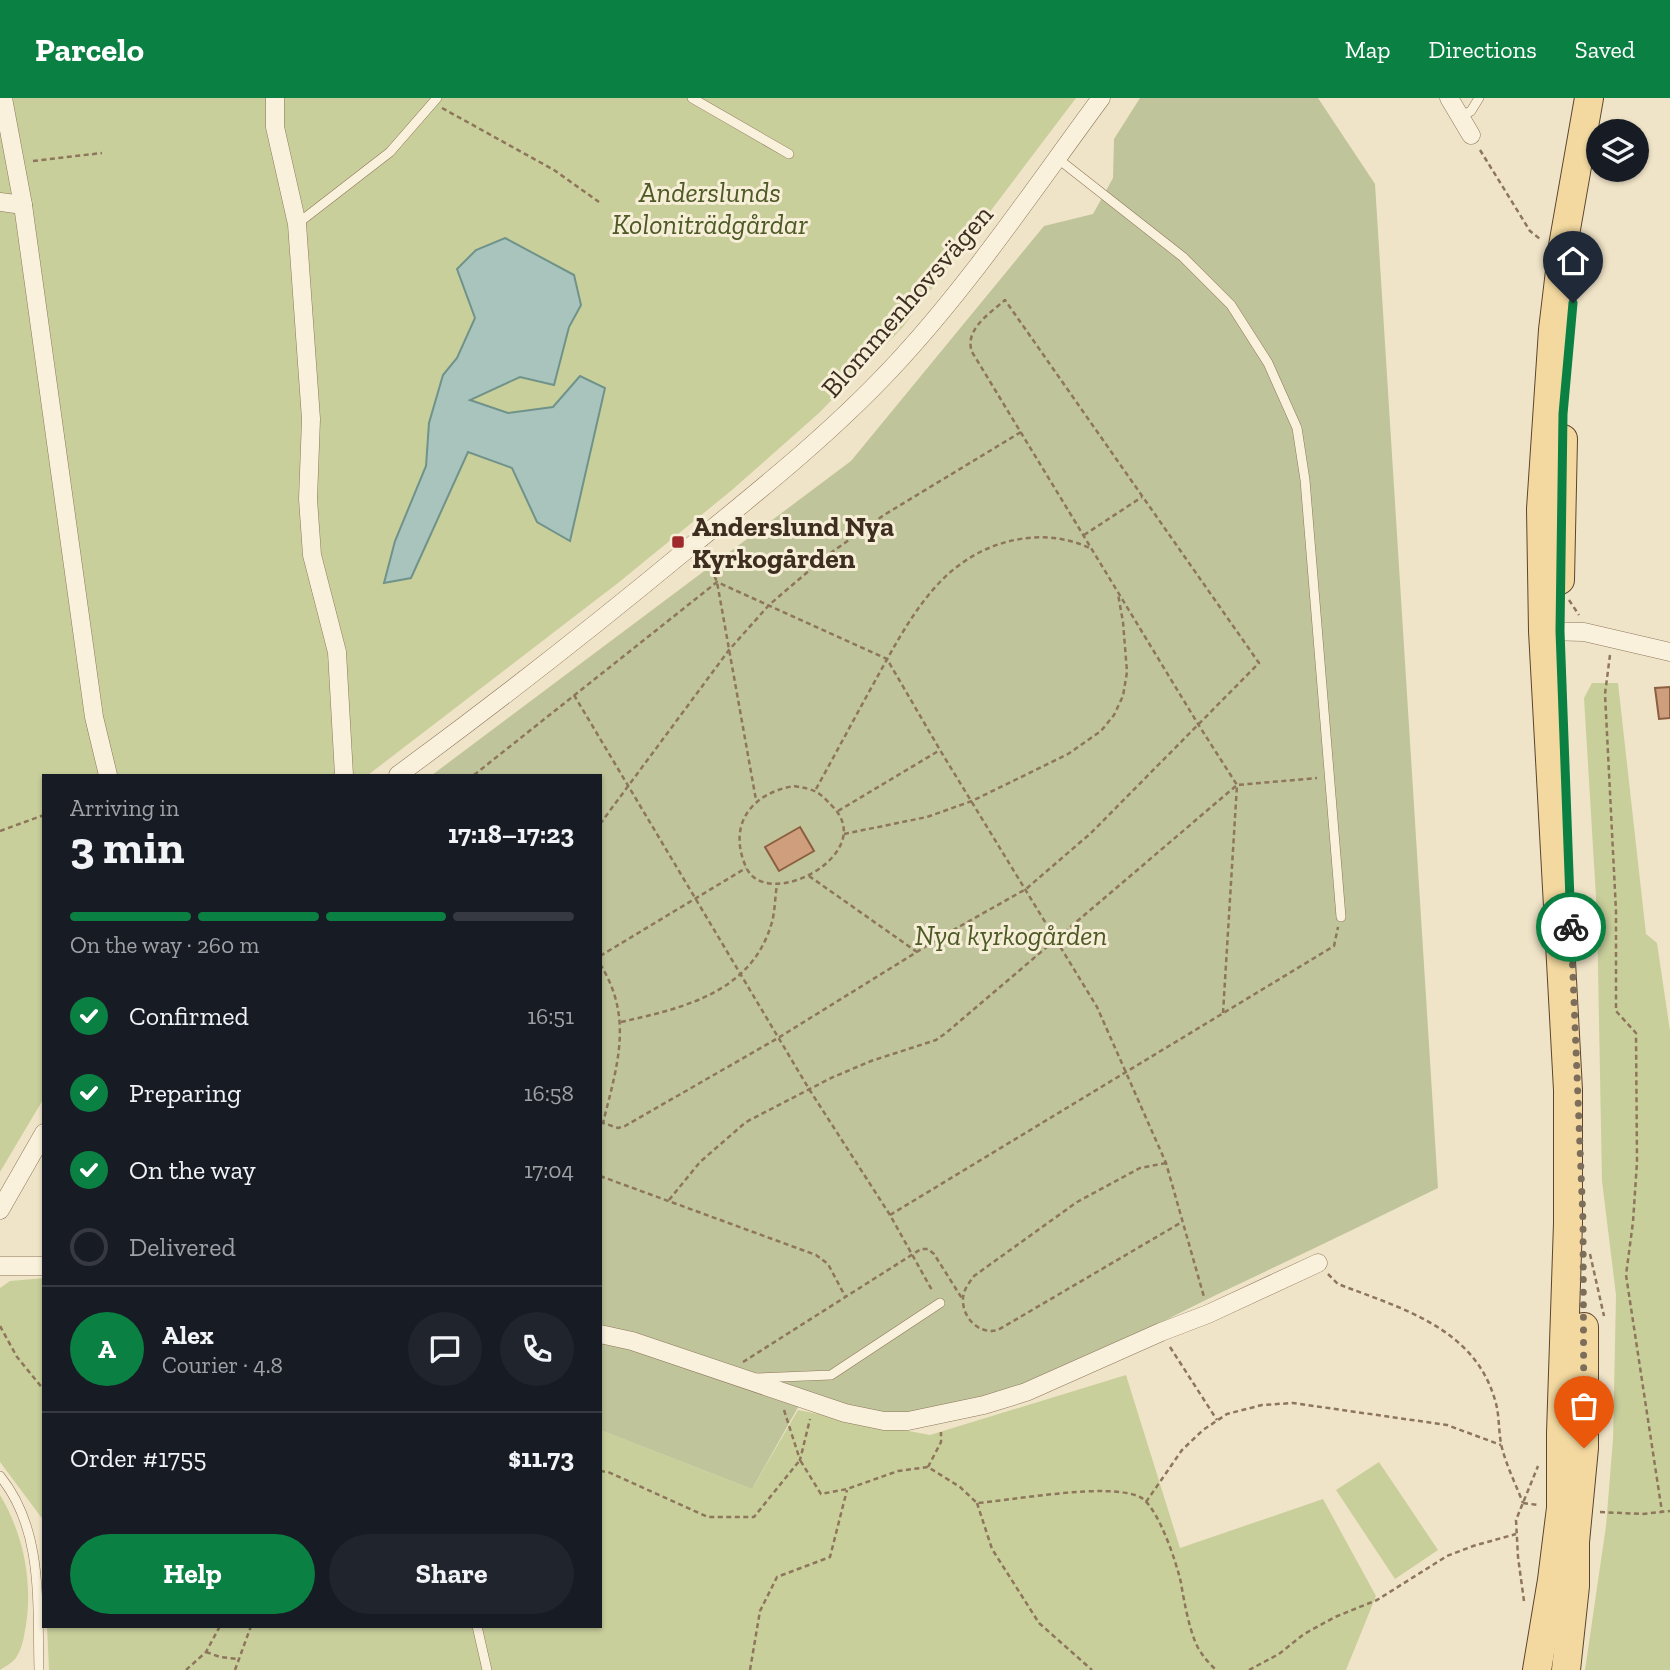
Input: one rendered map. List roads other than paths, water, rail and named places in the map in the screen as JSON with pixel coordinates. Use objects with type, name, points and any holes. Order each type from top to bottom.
[{"type":"main road","points":[[1566,1670],[1576,1586],[1575,1542],[1584,1448],[1583,1221],[1551,631],[1541,509],[1553,330],[1563,246],[1589,98]]},
{"type":"main road","points":[[1602,119],[1606,98]]},
{"type":"main road","points":[[1537,1670],[1561,1508],[1568,1223],[1568,1090],[1551,631],[1569,330],[1591,182]]},
{"type":"street","points":[[4,98],[23,205],[92,706],[108,774]]},
{"type":"street","points":[[275,98],[275,127],[296,224],[311,419],[308,499],[312,555],[337,652],[344,774]]},
{"type":"street","name":"Blommenhovsvägen","points":[[399,774],[633,594],[749,500],[836,424],[891,369],[926,328],[993,245],[1101,98]]},
{"type":"street","points":[[1449,98],[1471,135]]},
{"type":"street","points":[[0,202],[23,205]]},
{"type":"street","points":[[1551,631],[1584,632],[1670,652]]},
{"type":"street","points":[[0,1210],[42,1136]]},
{"type":"street","points":[[602,1334],[632,1340],[854,1416],[884,1421],[908,1421],[939,1416],[1026,1392],[1208,1314],[1318,1263]]},
{"type":"street","points":[[0,1266],[42,1266]]},
{"type":"lane","points":[[692,98],[789,154]]},
{"type":"lane","points":[[1460,117],[1471,111],[1479,98]]},
{"type":"lane","points":[[296,224],[390,152],[435,101]]},
{"type":"lane","points":[[1056,158],[1182,257],[1231,305],[1268,363],[1297,428],[1305,480],[1341,917]]},
{"type":"lane","points":[[745,1379],[831,1375],[940,1303]]},
{"type":"lane","points":[[0,1476],[20,1505],[32,1545],[38,1605],[39,1670]]},
{"type":"lane","points":[[477,1628],[487,1670]]},
{"type":"water","points":[[505,238],[574,275],[581,305],[569,327],[554,385],[520,377],[470,400],[508,413],[553,407],[580,376],[605,388],[570,541],[537,522],[512,468],[468,452],[411,578],[384,583],[395,541],[426,466],[429,423],[443,375],[457,358],[475,318],[457,269],[476,250]]},
{"type":"place","name":"Anderslund Nya Kyrkogården","points":[[678,542]]},
{"type":"park label","name":"Anderslunds Koloniträdgårdar","points":[[710,208]]},
{"type":"park label","name":"Nya kyrkogården","points":[[1011,935]]}]
